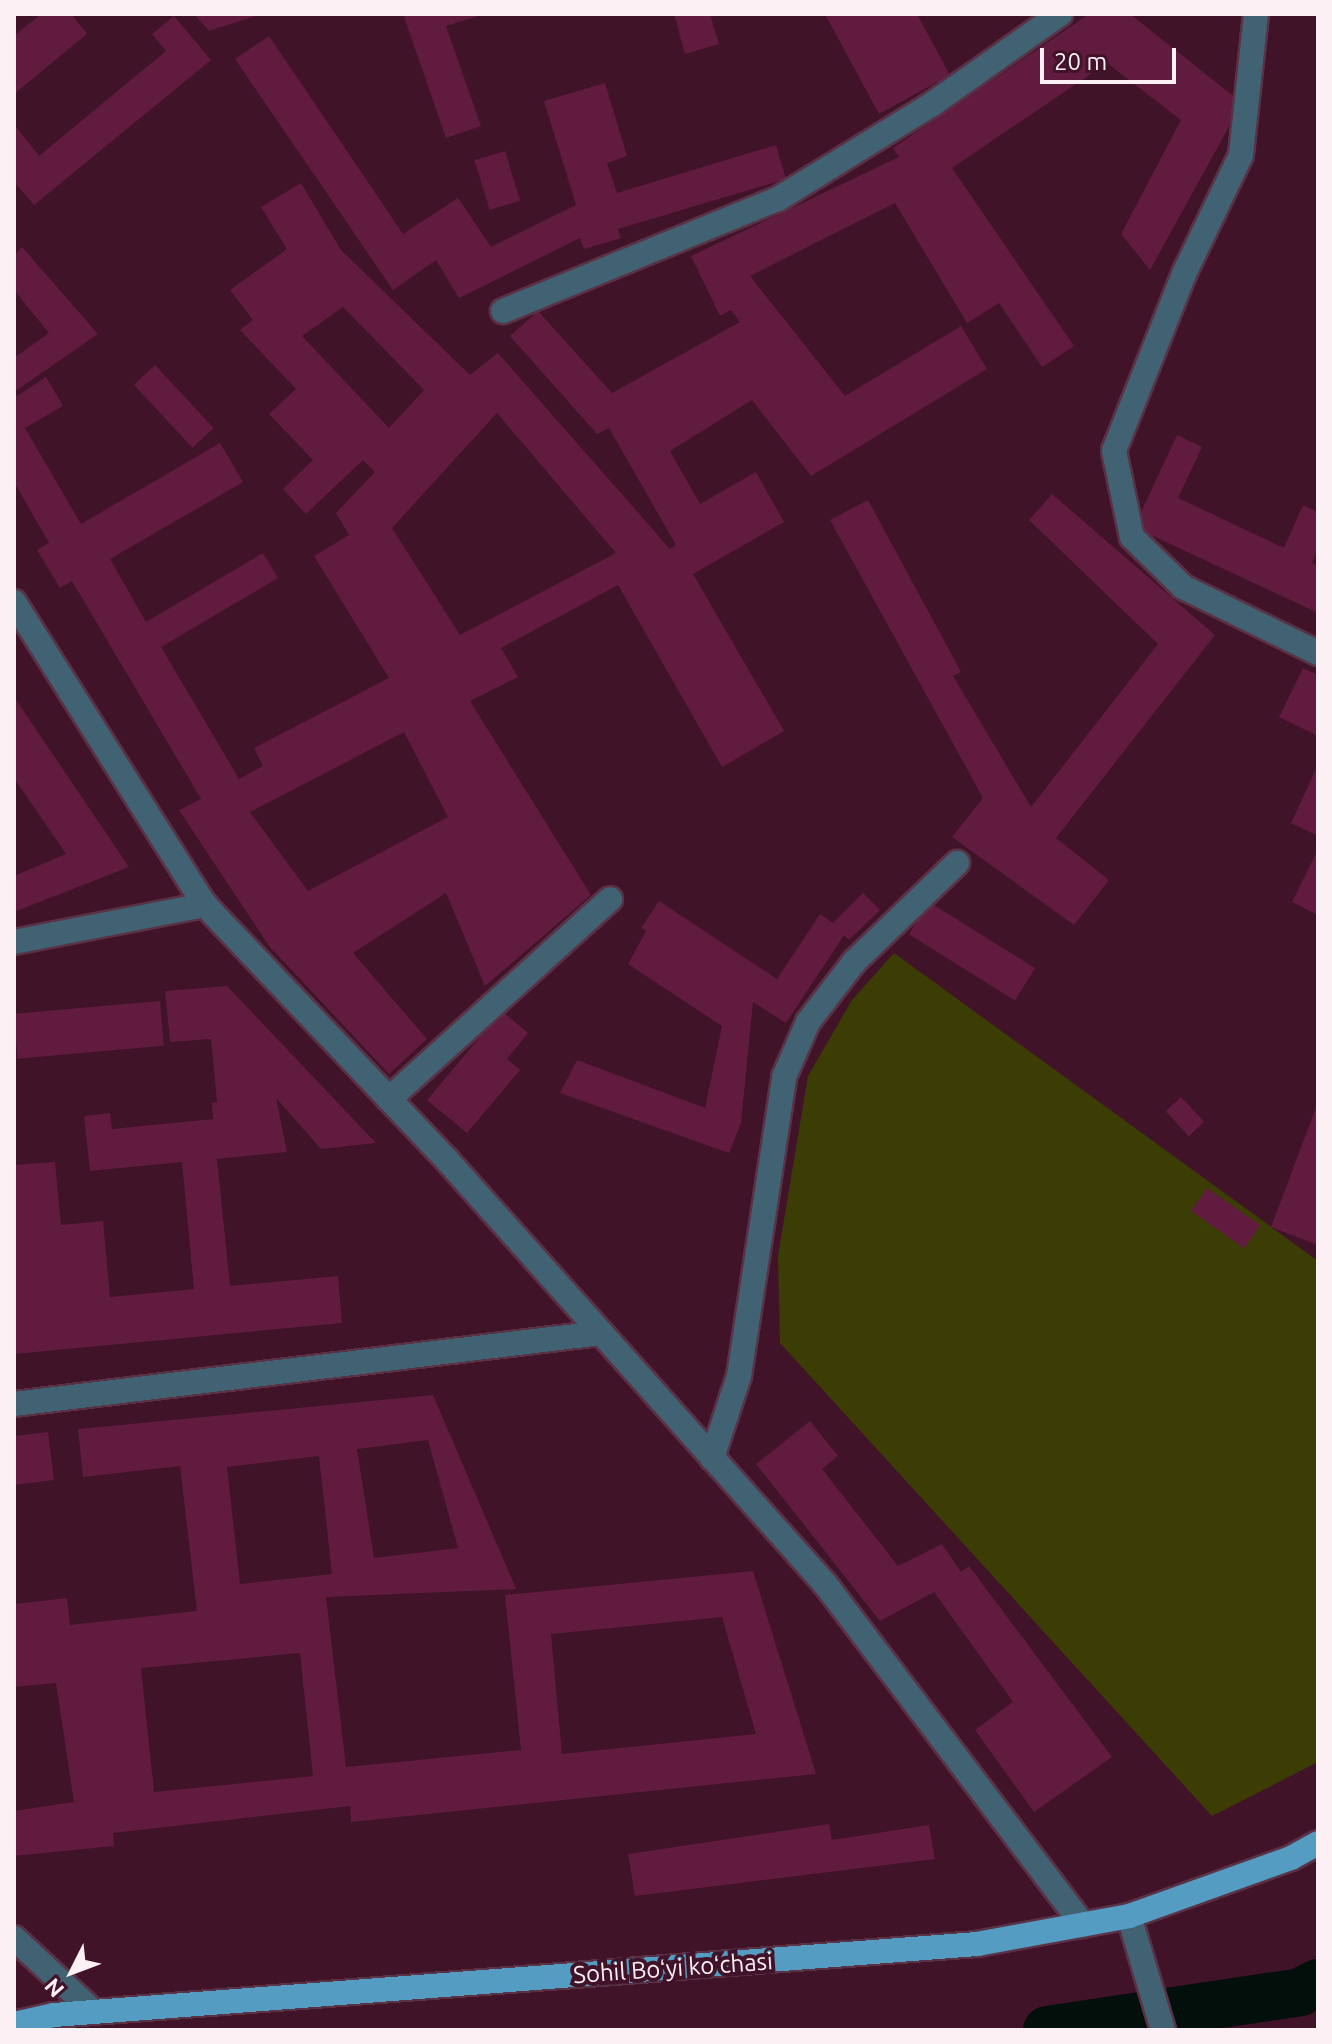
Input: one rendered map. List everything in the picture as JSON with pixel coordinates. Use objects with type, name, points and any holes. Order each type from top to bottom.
[{"type":"main road","name":"Sohil Boʻyi koʻchasi","points":[[14,2024],[94,2012],[977,1944],[1129,1916],[1318,1843]]},
{"type":"street","points":[[503,311],[778,199],[931,105],[1060,14]]},
{"type":"street","points":[[1256,14],[1241,155],[1184,274],[1114,451],[1132,537],[1183,587],[1318,653]]},
{"type":"street","points":[[14,602],[205,905],[389,1099],[826,1585],[1083,1925]]},
{"type":"street","points":[[712,1458],[739,1376],[784,1077],[808,1022],[854,962],[957,863]]},
{"type":"street","points":[[389,1099],[610,899]]},
{"type":"street","points":[[14,942],[205,905]]},
{"type":"street","points":[[14,1404],[601,1333]]},
{"type":"street","points":[[1129,1916],[1163,2030]]},
{"type":"street","points":[[14,1938],[94,2012]]},
{"type":"shaded area","points":[[894,953],[1318,1261],[1318,1762],[1212,1816],[780,1343],[778,1256],[808,1076],[852,1000]]},
{"type":"building","points":[[41,14],[71,14],[87,34],[14,94],[14,36]]},
{"type":"building","points":[[194,14],[258,14],[258,15],[209,31]]},
{"type":"building","points":[[403,14],[484,14],[446,26],[481,126],[446,138]]},
{"type":"building","points":[[674,14],[710,14],[719,44],[685,54]]},
{"type":"building","points":[[825,14],[917,14],[950,75],[879,114]]},
{"type":"building","points":[[1089,14],[1130,14],[1242,103],[1150,270],[1121,234],[1181,120],[1107,63],[952,168],[1074,346],[1042,367],[999,303],[967,323],[895,203],[750,276],[845,396],[961,326],[987,369],[811,476],[752,400],[670,451],[700,504],[756,472],[784,522],[693,574],[784,731],[722,767],[618,585],[501,648],[518,677],[470,701],[591,895],[485,986],[446,893],[353,953],[427,1039],[389,1074],[269,946],[179,810],[201,799],[72,581],[60,588],[37,550],[49,543],[14,482],[14,398],[46,377],[63,406],[25,428],[81,524],[220,443],[243,482],[110,559],[146,622],[263,553],[278,578],[161,647],[239,779],[263,766],[254,748],[389,678],[314,556],[349,535],[336,513],[375,472],[363,460],[306,514],[283,489],[313,460],[269,414],[296,389],[240,330],[253,320],[230,290],[287,249],[261,207],[301,183],[341,250],[470,375],[498,353],[670,549],[676,545],[609,428],[597,434],[510,336],[538,311],[612,393],[740,322],[731,310],[720,316],[691,256],[899,157],[893,148]],"holes":[[[343,307],[424,390],[389,428],[302,336]],[[497,413],[616,553],[460,635],[392,528]],[[404,732],[448,817],[308,891],[250,812]]]},
{"type":"building","points":[[174,16],[211,60],[34,205],[14,182],[14,124],[39,156],[166,51],[152,34]]},
{"type":"building","points":[[269,36],[403,234],[458,198],[491,247],[576,205],[544,101],[605,83],[627,156],[607,163],[617,193],[776,145],[786,179],[618,229],[621,238],[584,249],[580,238],[459,298],[436,260],[393,290],[235,59]]},
{"type":"building","points":[[505,151],[520,201],[490,210],[474,160]]},
{"type":"building","points":[[22,247],[98,334],[14,392],[14,358],[49,333],[14,290],[14,256]]},
{"type":"building","points":[[155,365],[214,428],[192,448],[134,385]]},
{"type":"building","points":[[1177,435],[1202,447],[1178,498],[1284,548],[1303,505],[1318,512],[1318,549],[1312,563],[1318,566],[1318,613],[1134,527]]},
{"type":"building","points":[[1052,494],[1215,635],[1056,838],[1109,880],[1074,925],[952,837],[983,798],[830,520],[868,500],[961,672],[953,676],[1031,807],[1158,644],[1029,520]]},
{"type":"building","points":[[1303,668],[1318,675],[1318,736],[1279,717]]},
{"type":"building","points":[[14,697],[129,867],[14,912],[14,876],[66,854],[14,778]]},
{"type":"building","points":[[1318,765],[1318,836],[1291,823]]},
{"type":"building","points":[[1318,849],[1318,915],[1292,902]]},
{"type":"building","points":[[863,893],[880,910],[849,940],[844,935],[786,1023],[753,1002],[741,1123],[729,1153],[560,1093],[577,1060],[705,1108],[722,1026],[628,964],[646,931],[641,928],[659,901],[777,979],[820,914],[833,923]]},
{"type":"building","points":[[929,902],[1035,968],[1015,1000],[909,934]]},
{"type":"building","points":[[227,986],[376,1143],[321,1149],[276,1098],[287,1152],[217,1159],[230,1286],[338,1276],[342,1323],[14,1354],[14,1165],[55,1162],[61,1225],[103,1221],[110,1297],[194,1289],[182,1162],[90,1171],[84,1116],[110,1113],[112,1129],[213,1119],[212,1103],[217,1102],[211,1039],[170,1042],[165,991]]},
{"type":"building","points":[[160,1001],[164,1046],[17,1059],[14,1014]]},
{"type":"building","points":[[502,1011],[528,1033],[507,1059],[520,1070],[467,1133],[427,1100]]},
{"type":"building","points":[[1181,1097],[1204,1122],[1189,1136],[1166,1111]]},
{"type":"building","points":[[1318,1102],[1318,1245],[1271,1227]]},
{"type":"building","points":[[1207,1188],[1260,1225],[1244,1248],[1191,1211]]},
{"type":"building","points":[[433,1395],[516,1589],[326,1597],[346,1767],[521,1750],[505,1595],[753,1571],[816,1774],[351,1822],[350,1806],[113,1833],[114,1846],[14,1856],[14,1811],[74,1802],[56,1683],[14,1687],[14,1604],[67,1598],[70,1625],[197,1611],[180,1466],[83,1477],[78,1429]],"holes":[[[428,1440],[458,1548],[374,1558],[357,1449]],[[319,1456],[332,1574],[240,1584],[227,1467]],[[722,1617],[756,1734],[562,1754],[551,1634]],[[300,1653],[313,1776],[154,1792],[141,1668]]]},
{"type":"building","points":[[810,1421],[838,1456],[822,1469],[898,1566],[942,1544],[961,1572],[969,1566],[1112,1757],[1034,1812],[975,1730],[1013,1702],[934,1592],[880,1621],[756,1464]]},
{"type":"building","points":[[48,1432],[54,1480],[14,1485],[14,1436]]},
{"type":"building","points":[[829,1824],[832,1840],[929,1825],[935,1859],[635,1896],[628,1854]]},
{"type":"waterway","points":[[1047,2030],[1300,1992],[1318,1983]]}]
